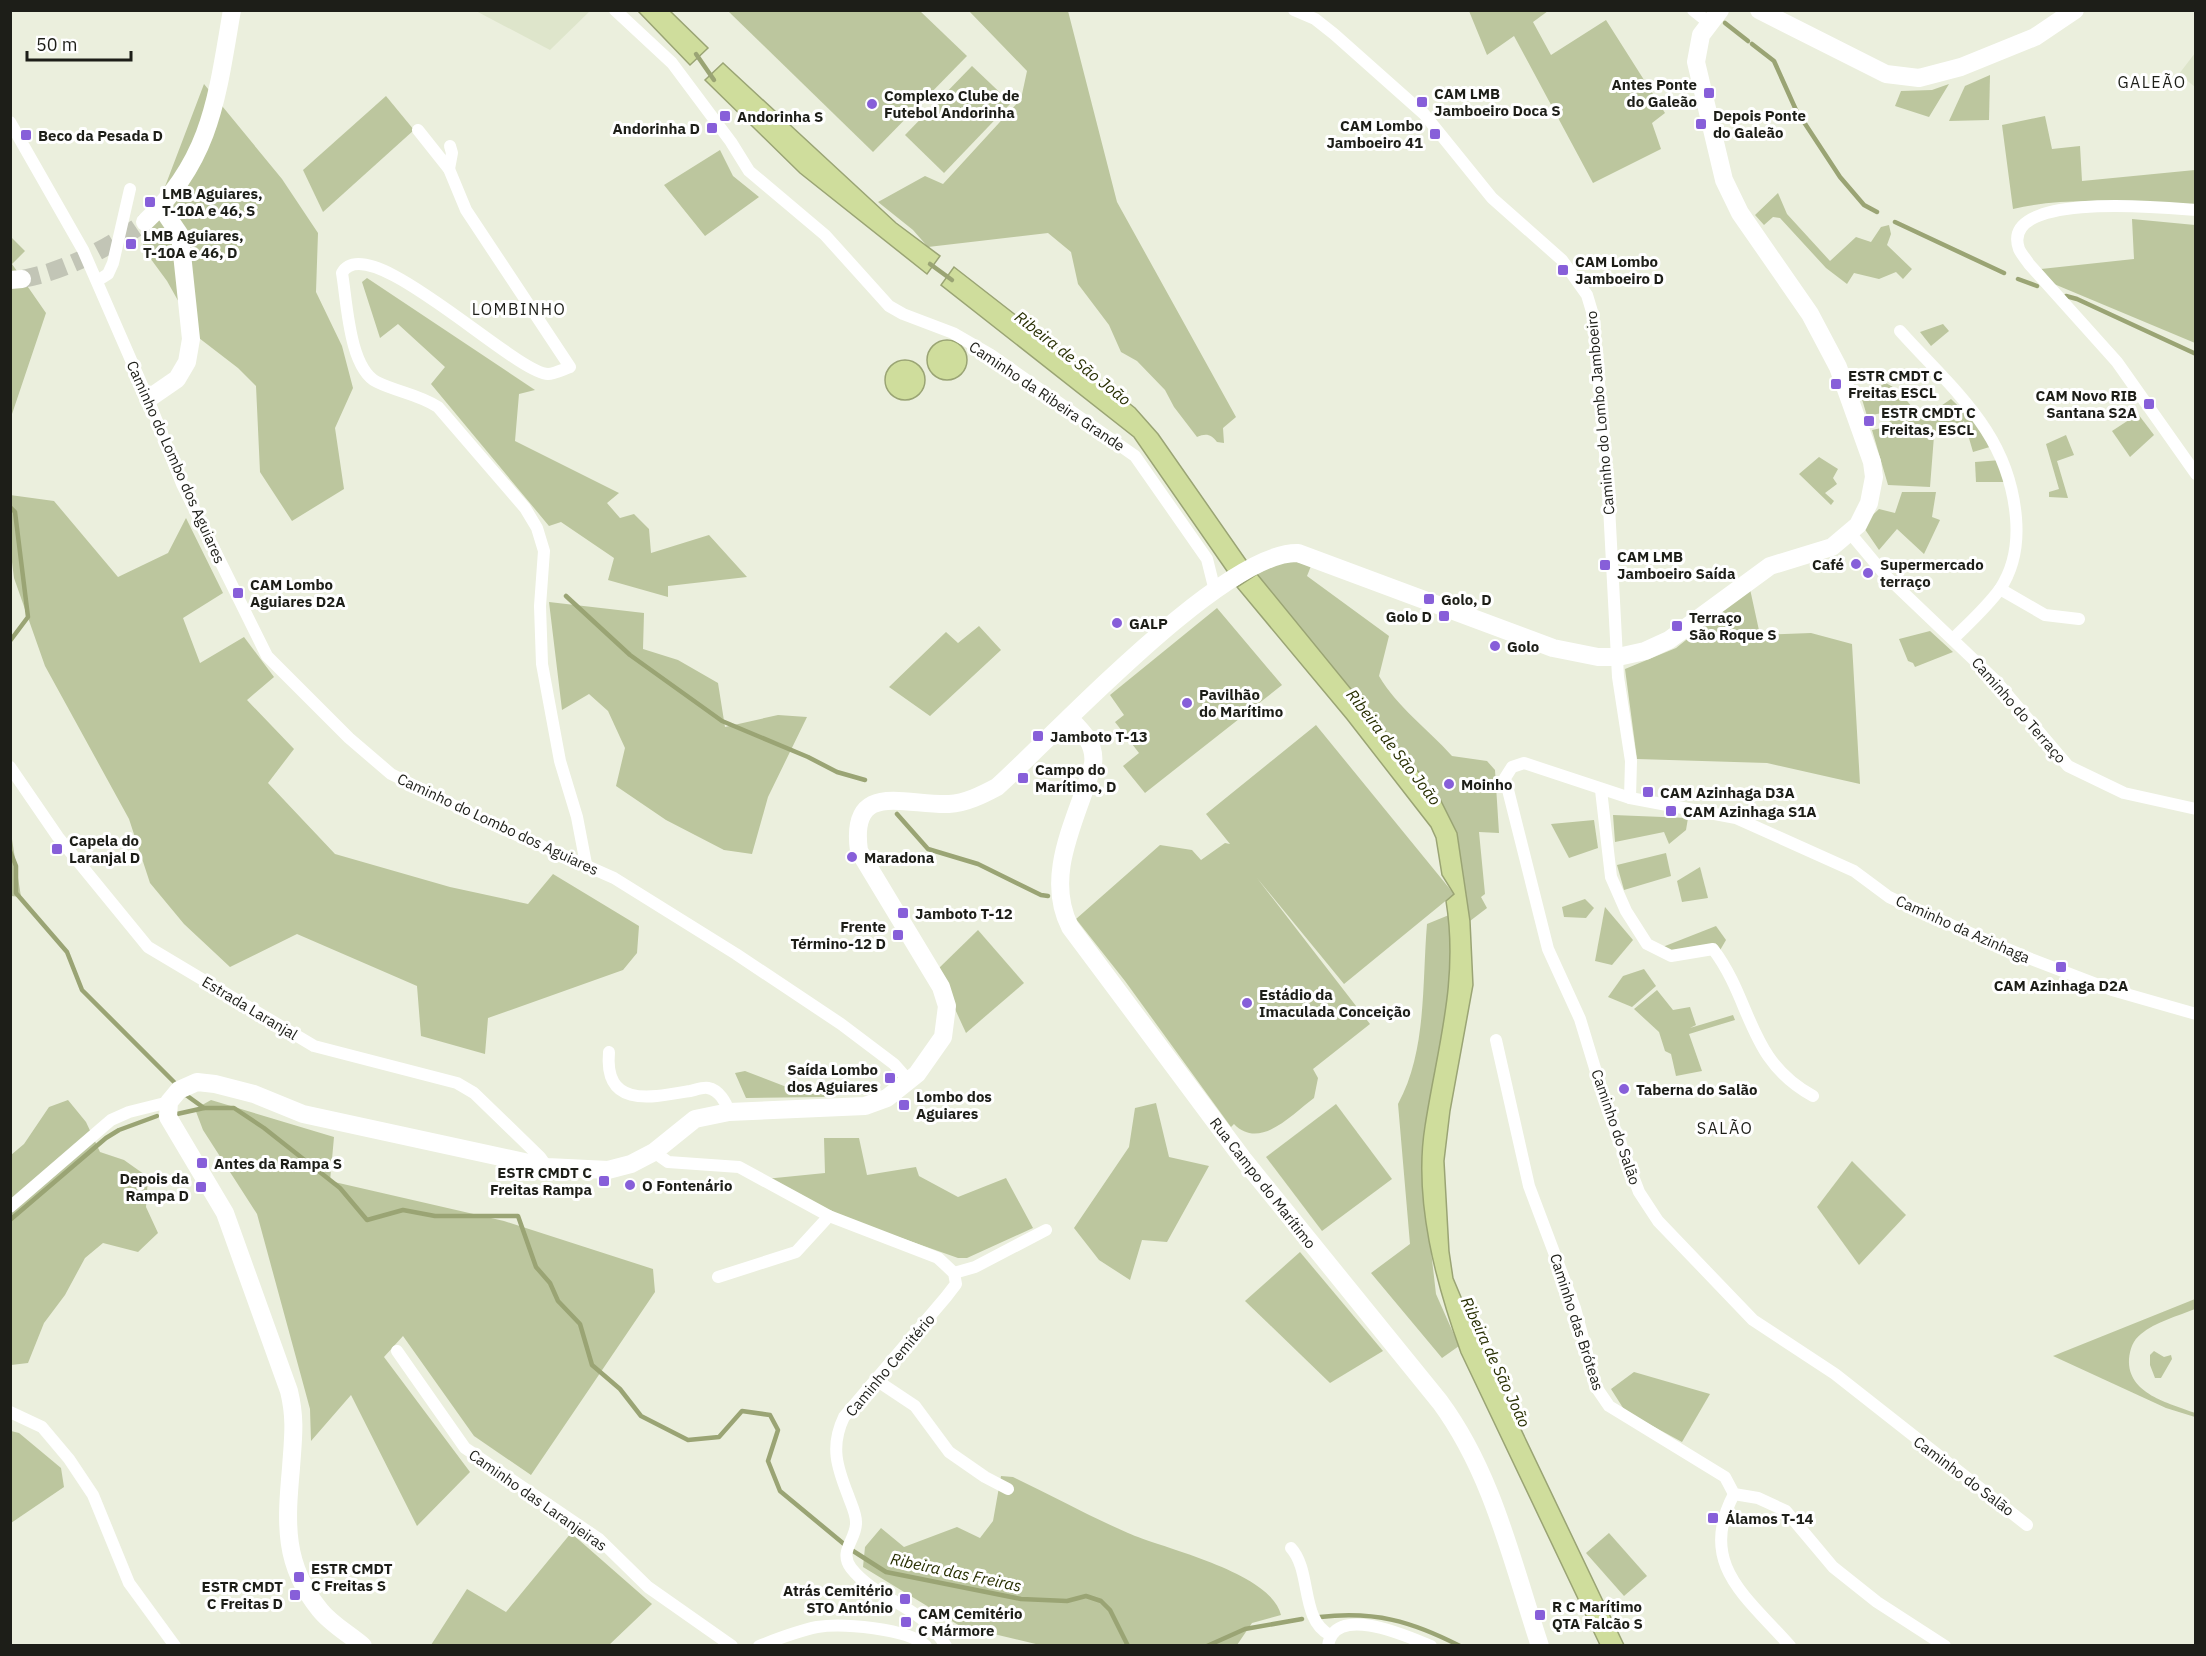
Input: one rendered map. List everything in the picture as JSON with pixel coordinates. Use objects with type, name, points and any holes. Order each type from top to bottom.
[{"type":"main road","points":[[145,222],[161,207],[188,170],[208,128],[214,109],[232,10]]},
{"type":"main road","points":[[1759,10],[1886,74],[1919,78],[1961,67],[2035,37],[2075,10]]},
{"type":"main road","points":[[363,1646],[321,1612],[300,1579],[290,1553],[286,1512],[295,1417],[289,1391],[225,1213],[172,1127],[168,1117],[169,1102],[179,1090],[189,1085],[197,1082],[215,1084],[254,1094],[303,1114],[547,1167],[608,1170],[630,1164],[654,1152],[695,1119],[729,1112],[865,1106],[887,1098],[909,1081],[943,1036],[947,1006],[941,987],[859,851],[858,824],[867,809],[882,802],[910,799],[949,804],[977,797],[997,787],[1167,626],[1215,591],[1274,556],[1298,553],[1553,648],[1579,654],[1618,657],[1645,651],[1669,640],[1770,566],[1821,552],[1842,541],[1865,513],[1872,492],[1872,462],[1852,401],[1828,344],[1740,213],[1724,180],[1696,62],[1698,44],[1714,16]]},
{"type":"main road","points":[[148,399],[170,386],[182,371],[190,353],[191,339],[180,235],[161,207]]},
{"type":"main road","name":"Rua Campo do Marítimo","points":[[1069,718],[1090,742],[1094,758],[1059,875],[1059,899],[1068,923],[1227,1139],[1440,1402],[1464,1437],[1483,1475],[1540,1646]]},
{"type":"street","name":"Caminho da Ribeira Grande","points":[[615,10],[672,63],[731,142],[749,171],[825,235],[889,306],[953,333],[991,355],[1135,456],[1208,559],[1215,591]]},
{"type":"street","name":"Caminho do Lombo Jamboeiro","points":[[1294,10],[1315,19],[1334,34],[1424,114],[1492,198],[1562,260],[1587,295],[1593,315],[1608,487],[1618,677],[1631,761],[1630,798]]},
{"type":"street","points":[[1693,10],[1714,16]]},
{"type":"street","name":"Caminho do Lombo dos Aguiares","points":[[10,122],[73,231],[97,281],[187,494],[267,656],[349,738],[391,774],[485,821],[586,864],[679,918],[850,1031],[894,1064],[909,1081]]},
{"type":"street","points":[[418,130],[449,169],[466,210],[570,367],[548,374],[531,368],[475,328],[376,266],[356,263],[345,267],[342,273],[355,349],[360,365],[369,377],[378,383],[424,398],[438,407],[525,508],[537,528],[544,551],[540,606],[542,664],[560,761],[577,818],[586,864]]},
{"type":"street","points":[[449,169],[452,153],[450,146]]},
{"type":"street","points":[[97,281],[108,274],[113,263],[130,189]]},
{"type":"street","points":[[2196,210],[2095,205],[2037,216],[2024,225],[2018,236],[2019,248],[2029,264],[2117,362],[2196,474]]},
{"type":"street","points":[[1900,331],[1987,428],[2006,465],[2015,501],[2018,533],[2013,559],[2000,589],[1953,639]]},
{"type":"street","name":"Caminho do Terraço","points":[[1850,533],[1886,576],[1995,680],[2068,766],[2124,793],[2196,809]]},
{"type":"street","points":[[2000,589],[2044,615],[2079,619]]},
{"type":"street","name":"Caminho do Salão","points":[[1601,790],[1524,763],[1512,767],[1505,778],[1548,949],[1580,1019],[1608,1111],[1639,1192],[1658,1221],[1753,1320],[1835,1374],[2027,1525]]},
{"type":"street","name":"Estrada Laranjal","points":[[10,767],[58,837],[148,948],[314,1046],[457,1083],[474,1093],[540,1157],[547,1167]]},
{"type":"street","points":[[1601,790],[1611,876],[1626,911],[1647,944],[1671,956],[1713,949],[1727,968],[1759,1044],[1770,1061],[1785,1078],[1813,1096]]},
{"type":"street","name":"Caminho da Azinhaga","points":[[1601,790],[1630,798],[1736,818],[1854,871],[1889,897],[1914,909],[2031,959],[2112,990],[2196,1014]]},
{"type":"street","name":"Caminho das Bróteas","points":[[1496,1040],[1529,1186],[1575,1308],[1596,1387],[1609,1406],[1725,1478],[1734,1494]]},
{"type":"street","points":[[609,1052],[610,1077],[617,1088],[628,1096],[708,1088],[719,1094],[729,1112]]},
{"type":"street","points":[[10,1207],[111,1120],[129,1112],[169,1102]]},
{"type":"street","points":[[654,1152],[668,1162],[739,1167],[829,1216],[938,1258],[954,1273],[975,1267],[1046,1230]]},
{"type":"street","points":[[718,1277],[796,1252],[829,1216]]},
{"type":"street","name":"Caminho Cemitério","points":[[946,1646],[915,1611],[856,1574],[846,1559],[846,1550],[853,1536],[856,1516],[837,1466],[836,1441],[844,1417],[954,1287],[956,1279],[954,1273]]},
{"type":"street","name":"Caminho das Laranjeiras","points":[[397,1351],[465,1448],[599,1539],[648,1587],[732,1646]]},
{"type":"street","points":[[876,1380],[915,1406],[949,1452],[985,1477],[1008,1489]]},
{"type":"street","points":[[10,1413],[42,1427],[69,1459],[93,1495],[129,1583],[175,1646]]},
{"type":"street","points":[[1790,1646],[1735,1584],[1725,1562],[1719,1542],[1723,1515],[1734,1494],[1758,1498],[1786,1511],[1833,1567],[1876,1602],[1945,1646]]},
{"type":"street","points":[[1291,1548],[1302,1569],[1314,1618],[1329,1640],[1339,1627],[1355,1624],[1377,1627],[1431,1646]]},
{"type":"street","points":[[759,1646],[816,1627],[833,1626],[911,1635],[926,1646]]},
{"type":"shaded area","points":[[476,10],[591,10],[550,50],[476,11]]},
{"type":"shaded area","name":"Complexo Clube de Futebol Andorinha","points":[[728,11],[920,11],[967,56],[873,152]]},
{"type":"shaded area","points":[[969,11],[1068,11],[1117,202],[1236,417],[1223,428],[1224,443],[1217,442],[1208,435],[1197,437],[1174,407],[1165,390],[1137,361],[1121,352],[1109,325],[1078,284],[1071,252],[1048,233],[928,247],[913,230],[878,202],[925,176],[943,184],[1021,99],[1027,71]]},
{"type":"shaded area","points":[[1469,11],[1548,11],[1533,22],[1551,55],[1606,20],[1665,113],[1652,123],[1661,149],[1593,183],[1514,36],[1487,55]]},
{"type":"shaded area","points":[[2195,53],[2196,87],[2179,74]]},
{"type":"shaded area","points":[[972,66],[1011,103],[944,173],[905,135]]},
{"type":"shaded area","points":[[1990,75],[1989,120],[1949,121],[1965,86]]},
{"type":"shaded area","points":[[204,84],[282,179],[318,233],[316,292],[342,346],[353,388],[335,428],[344,489],[292,521],[260,472],[256,386],[238,368],[199,338],[167,281],[142,247]]},
{"type":"shaded area","points":[[1949,84],[1929,117],[1895,106],[1901,91],[1932,90]]},
{"type":"shaded area","points":[[386,96],[414,130],[323,212],[303,170]]},
{"type":"shaded area","points":[[2045,116],[2052,149],[2080,146],[2082,181],[2195,170],[2195,206],[2081,201],[2013,209],[2002,125]]},
{"type":"shaded area","points":[[720,150],[733,176],[759,197],[705,236],[664,185]]},
{"type":"shaded area","points":[[1778,193],[1787,214],[1830,261],[1856,237],[1871,242],[1881,227],[1889,225],[1891,234],[1887,245],[1912,269],[1903,279],[1896,272],[1879,279],[1854,273],[1847,284],[1826,268],[1780,218],[1773,217],[1764,225],[1755,215]]},
{"type":"shaded area","points":[[2132,219],[2195,225],[2195,343],[2054,284],[2041,269],[2134,259]]},
{"type":"shaded area","points":[[11,237],[25,251],[12,264],[46,313],[11,417]]},
{"type":"shaded area","points":[[367,278],[535,390],[519,394],[515,441],[619,493],[607,503],[620,518],[634,514],[649,529],[651,553],[709,535],[747,577],[668,586],[668,597],[608,580],[614,558],[561,522],[549,526],[431,384],[445,367],[398,324],[380,338],[362,282]]},
{"type":"shaded area","points":[[1943,324],[1949,331],[1931,346],[1920,332]]},
{"type":"shaded area","points":[[1886,383],[1898,390],[1922,419],[1951,399],[1981,428],[1993,446],[1973,452],[1964,421],[1950,432],[1934,436],[1930,487],[1888,485],[1872,430],[1891,426],[1887,412],[1867,416],[1861,396]]},
{"type":"shaded area","points":[[2138,414],[2154,435],[2130,457],[2112,431]]},
{"type":"shaded area","points":[[2066,435],[2074,455],[2057,461],[2068,498],[2049,497],[2049,492],[2059,489],[2046,444]]},
{"type":"shaded area","points":[[1819,457],[1838,469],[1833,478],[1837,484],[1825,493],[1834,501],[1831,505],[1799,474]]},
{"type":"shaded area","points":[[2001,460],[2008,482],[1976,482],[1975,462]]},
{"type":"shaded area","points":[[1902,492],[1936,492],[1932,517],[1940,520],[1924,554],[1897,529],[1879,550],[1862,525],[1879,509],[1895,513]]},
{"type":"shaded area","points":[[10,495],[54,501],[118,577],[168,553],[186,518],[223,593],[183,618],[200,663],[244,637],[274,677],[247,700],[294,749],[268,783],[335,854],[450,887],[528,904],[553,874],[639,926],[637,953],[623,970],[488,1018],[485,1054],[421,1036],[417,986],[297,934],[230,967],[184,924],[150,883],[129,819],[45,666],[14,578],[10,546]]},
{"type":"shaded area","points":[[1286,559],[1311,566],[1307,576],[1389,636],[1379,676],[1413,718],[1452,756],[1487,761],[1495,770],[1499,833],[1479,832],[1485,894],[1481,897],[1487,908],[1470,921],[1457,833],[1404,754],[1257,574]]},
{"type":"shaded area","points":[[1750,589],[1760,635],[1811,633],[1852,644],[1860,784],[1767,763],[1637,759],[1625,669],[1676,648]]},
{"type":"shaded area","points":[[549,602],[644,613],[643,649],[678,660],[718,683],[725,727],[778,715],[807,717],[768,797],[752,854],[724,850],[666,820],[616,786],[625,748],[608,711],[589,694],[562,710]]},
{"type":"shaded area","name":"Pavilhão do Marítimo","points":[[1217,608],[1282,685],[1145,793],[1123,766],[1139,753],[1115,722],[1124,715],[1110,695]]},
{"type":"shaded area","points":[[979,626],[1001,650],[930,716],[889,687],[946,632],[958,643]]},
{"type":"shaded area","points":[[1930,631],[1953,652],[1915,667],[1908,661],[1899,639]]},
{"type":"shaded area","points":[[1316,725],[1454,894],[1344,984],[1257,878],[1370,1024],[1313,1069],[1318,1078],[1314,1098],[1276,1127],[1254,1134],[1234,1124],[1231,1127],[1125,981],[1076,919],[1160,845],[1192,850],[1201,860],[1225,843],[1230,844],[1206,814]]},
{"type":"shaded area","points":[[1613,815],[1688,818],[1686,830],[1669,844],[1664,832],[1615,842]]},
{"type":"shaded area","points":[[1594,820],[1598,848],[1569,858],[1551,824]]},
{"type":"shaded area","points":[[11,833],[21,897],[11,896]]},
{"type":"shaded area","points":[[1666,853],[1671,876],[1624,890],[1617,865]]},
{"type":"shaded area","points":[[1700,867],[1708,898],[1682,902],[1677,881]]},
{"type":"shaded area","points":[[1585,899],[1594,908],[1586,918],[1564,917],[1562,907]]},
{"type":"shaded area","points":[[1605,907],[1633,940],[1612,965],[1595,961]]},
{"type":"shaded area","points":[[1449,915],[1451,958],[1449,999],[1425,1127],[1422,1173],[1436,1294],[1459,1346],[1442,1358],[1371,1273],[1410,1244],[1398,1104],[1414,1062],[1419,1039],[1427,924]]},
{"type":"shaded area","points":[[1716,926],[1726,940],[1719,952],[1674,952],[1660,948]]},
{"type":"shaded area","points":[[978,930],[1024,983],[966,1033],[937,970]]},
{"type":"shaded area","points":[[1644,969],[1656,986],[1632,1007],[1608,997],[1623,976]]},
{"type":"shaded area","points":[[1657,990],[1673,1010],[1690,1007],[1696,1025],[1690,1028],[1733,1015],[1735,1020],[1689,1034],[1702,1071],[1676,1076],[1671,1054],[1665,1051],[1659,1032],[1634,1009]]},
{"type":"shaded area","points":[[745,1071],[797,1091],[839,1093],[824,1097],[746,1098],[735,1073]]},
{"type":"shaded area","points":[[68,1100],[86,1122],[100,1152],[124,1160],[148,1177],[146,1207],[158,1233],[138,1252],[103,1243],[85,1258],[65,1295],[44,1323],[28,1363],[11,1365],[11,1155],[24,1144],[49,1107]]},
{"type":"shaded area","points":[[211,1100],[334,1137],[330,1181],[504,1221],[653,1269],[655,1292],[531,1475],[474,1436],[403,1336],[384,1357],[470,1472],[417,1526],[351,1395],[311,1441],[310,1409],[257,1214],[203,1130],[195,1109]]},
{"type":"shaded area","points":[[1156,1103],[1169,1157],[1209,1166],[1167,1242],[1142,1240],[1130,1280],[1099,1260],[1074,1228],[1129,1147],[1135,1108]]},
{"type":"shaded area","points":[[1336,1104],[1392,1179],[1322,1231],[1266,1157]]},
{"type":"shaded area","points":[[824,1138],[859,1138],[867,1175],[916,1167],[919,1176],[958,1197],[1006,1178],[1033,1228],[967,1258],[958,1258],[836,1215],[765,1179],[825,1173]]},
{"type":"shaded area","points":[[1852,1161],[1906,1215],[1859,1265],[1817,1207]]},
{"type":"shaded area","points":[[1300,1252],[1383,1351],[1330,1383],[1245,1301]]},
{"type":"shaded area","points":[[2195,1299],[2195,1309],[2160,1323],[2138,1336],[2132,1345],[2129,1359],[2130,1371],[2142,1389],[2162,1401],[2195,1413],[2195,1417],[2166,1408],[2053,1356]]},
{"type":"shaded area","points":[[2154,1351],[2164,1357],[2171,1355],[2172,1359],[2161,1378],[2155,1378],[2150,1365],[2150,1355]]},
{"type":"shaded area","points":[[1634,1372],[1710,1394],[1682,1442],[1625,1411],[1611,1389]]},
{"type":"shaded area","points":[[11,1431],[19,1433],[61,1468],[64,1487],[11,1523]]},
{"type":"shaded area","points":[[1001,1476],[1013,1477],[1128,1533],[1238,1574],[1258,1586],[1273,1600],[1281,1615],[1252,1623],[1237,1645],[1040,1645],[960,1626],[863,1567],[865,1547],[881,1528],[904,1547],[957,1527],[980,1538],[993,1521]]},
{"type":"shaded area","points":[[571,1533],[652,1604],[609,1645],[431,1645],[467,1589],[506,1612]]},
{"type":"shaded area","points":[[1609,1533],[1647,1576],[1624,1596],[1586,1553]]},
{"type":"water","points":[[638,11],[670,11],[708,48],[690,65]]},
{"type":"water","points":[[723,63],[896,223],[940,256],[927,274],[800,173],[705,80]]},
{"type":"water","points":[[954,267],[1135,408],[1158,434],[1248,563],[1229,574],[1134,437],[941,285]]},
{"type":"water","points":[[947,340],[961,346],[967,360],[961,374],[947,380],[933,374],[927,360],[933,346]]},
{"type":"water","points":[[905,360],[919,366],[925,380],[919,394],[905,400],[891,394],[885,380],[891,366]]},
{"type":"water","points":[[1257,574],[1439,797],[1457,833],[1470,921],[1473,985],[1450,1111],[1444,1161],[1449,1251],[1453,1278],[1485,1354],[1624,1645],[1600,1645],[1461,1353],[1435,1270],[1425,1212],[1422,1154],[1448,987],[1450,959],[1446,901],[1454,894],[1442,875],[1436,838],[1431,827],[1347,719],[1237,587]]},
{"type":"waterway","points":[[1725,23],[1748,41]]},
{"type":"waterway","points":[[1752,44],[1774,61],[1796,110],[1840,177],[1864,205],[1877,212]]},
{"type":"waterway","points":[[696,54],[714,80]]},
{"type":"waterway","points":[[1895,222],[2004,273]]},
{"type":"waterway","name":"Ribeira de São João","points":[[930,264],[952,280]]},
{"type":"waterway","points":[[2018,279],[2037,286]]},
{"type":"waterway","points":[[2066,296],[2196,354]]},
{"type":"waterway","points":[[10,507],[15,512],[28,617],[10,641]]},
{"type":"waterway","points":[[566,596],[630,655],[722,721],[808,757],[837,772],[865,780]]},
{"type":"waterway","points":[[897,814],[928,849],[978,864],[1041,895],[1048,896]]},
{"type":"waterway","name":"Ribeira das Freiras","points":[[10,851],[16,866],[16,893],[67,952],[82,990],[174,1082]]},
{"type":"waterway","name":"Ribeira das Freiras","points":[[186,1095],[204,1108],[234,1108],[264,1128],[340,1188],[367,1220],[403,1210],[435,1216],[518,1216],[536,1267],[550,1283],[558,1301],[580,1324],[592,1365],[620,1389],[641,1416],[688,1440],[719,1437],[742,1411],[770,1415],[778,1430],[768,1461],[780,1491],[850,1549],[886,1572],[1021,1599],[1067,1601],[1086,1596],[1101,1601],[1110,1610],[1128,1646]]},
{"type":"waterway","name":"Ribeira das Freiras","points":[[177,1114],[204,1108]]},
{"type":"waterway","name":"Ribeira das Freiras","points":[[10,1220],[106,1138],[119,1130],[157,1116]]},
{"type":"waterway","points":[[1320,1617],[1358,1615],[1392,1620],[1425,1630],[1460,1646]]},
{"type":"waterway","name":"Ribeira das Freiras","points":[[1207,1646],[1245,1629],[1302,1619]]},
{"type":"tunnel","points":[[22,279],[55,270],[86,257],[145,222]]},
{"type":"place","name":"Antes Ponte do Galeão","points":[[1709,93]]},
{"type":"place","name":"CAM LMB Jamboeiro Doca S","points":[[1422,102]]},
{"type":"place","name":"Complexo Clube de Futebol Andorinha","points":[[872,104]]},
{"type":"place","name":"Andorinha S","points":[[725,116]]},
{"type":"place","name":"Depois Ponte do Galeão","points":[[1701,124]]},
{"type":"place","name":"Andorinha D","points":[[712,128]]},
{"type":"place","name":"CAM Lombo Jamboeiro 41","points":[[1435,134]]},
{"type":"place","name":"Beco da Pesada D","points":[[26,135]]},
{"type":"place","name":"LMB Aguiares, T-10A e 46, S","points":[[150,202]]},
{"type":"place","name":"LMB Aguiares, T-10A e 46, D","points":[[131,244]]},
{"type":"place","name":"CAM Lombo Jamboeiro D","points":[[1563,270]]},
{"type":"place","name":"ESTR CMDT C Freitas ESCL","points":[[1836,384]]},
{"type":"place","name":"CAM Novo RIB Santana S2A","points":[[2149,404]]},
{"type":"place","name":"ESTR CMDT C Freitas, ESCL","points":[[1869,421]]},
{"type":"place","name":"Café","points":[[1856,564]]},
{"type":"place","name":"CAM LMB Jamboeiro Saída","points":[[1605,565]]},
{"type":"place","name":"Supermercado terraço","points":[[1868,573]]},
{"type":"place","name":"CAM Lombo Aguiares D2A","points":[[238,593]]},
{"type":"place","name":"Golo, D","points":[[1429,599]]},
{"type":"place","name":"Golo D","points":[[1444,616]]},
{"type":"place","name":"GALP","points":[[1117,623]]},
{"type":"place","name":"Terraço São Roque S","points":[[1677,626]]},
{"type":"place","name":"Golo","points":[[1495,646]]},
{"type":"place","name":"Pavilhão do Marítimo","points":[[1187,703]]},
{"type":"place","name":"Jamboto T-13","points":[[1038,736]]},
{"type":"place","name":"Campo do Marítimo, D","points":[[1023,778]]},
{"type":"place","name":"Moinho","points":[[1449,784]]},
{"type":"place","name":"CAM Azinhaga D3A","points":[[1648,792]]},
{"type":"place","name":"CAM Azinhaga S1A","points":[[1671,811]]},
{"type":"place","name":"Capela do Laranjal D","points":[[57,849]]},
{"type":"place","name":"Maradona","points":[[852,857]]},
{"type":"place","name":"Jamboto T-12","points":[[903,913]]},
{"type":"place","name":"Frente Término-12 D","points":[[898,935]]},
{"type":"place","name":"CAM Azinhaga D2A","points":[[2061,967]]},
{"type":"place","name":"Estádio da Imaculada Conceição","points":[[1247,1003]]},
{"type":"place","name":"Saída Lombo dos Aguiares","points":[[890,1078]]},
{"type":"place","name":"Taberna do Salão","points":[[1624,1089]]},
{"type":"place","name":"Lombo dos Aguiares","points":[[904,1105]]},
{"type":"place","name":"Antes da Rampa S","points":[[202,1163]]},
{"type":"place","name":"ESTR CMDT C Freitas Rampa","points":[[604,1181]]},
{"type":"place","name":"O Fontenário","points":[[630,1185]]},
{"type":"place","name":"Depois da Rampa D","points":[[201,1187]]},
{"type":"place","name":"Álamos T-14","points":[[1713,1518]]},
{"type":"place","name":"ESTR CMDT C Freitas S","points":[[299,1577]]},
{"type":"place","name":"ESTR CMDT C Freitas D","points":[[295,1595]]},
{"type":"place","name":"Atrás Cemitério STO António","points":[[905,1599]]},
{"type":"place","name":"R C Marítimo QTA Falcão S","points":[[1540,1615]]},
{"type":"place","name":"CAM Cemitério C Mármore","points":[[906,1622]]},
{"type":"district","name":"GALEÃO","points":[[2152,82]]},
{"type":"district","name":"LOMBINHO","points":[[519,309]]},
{"type":"district","name":"SALÃO","points":[[1725,1128]]}]
